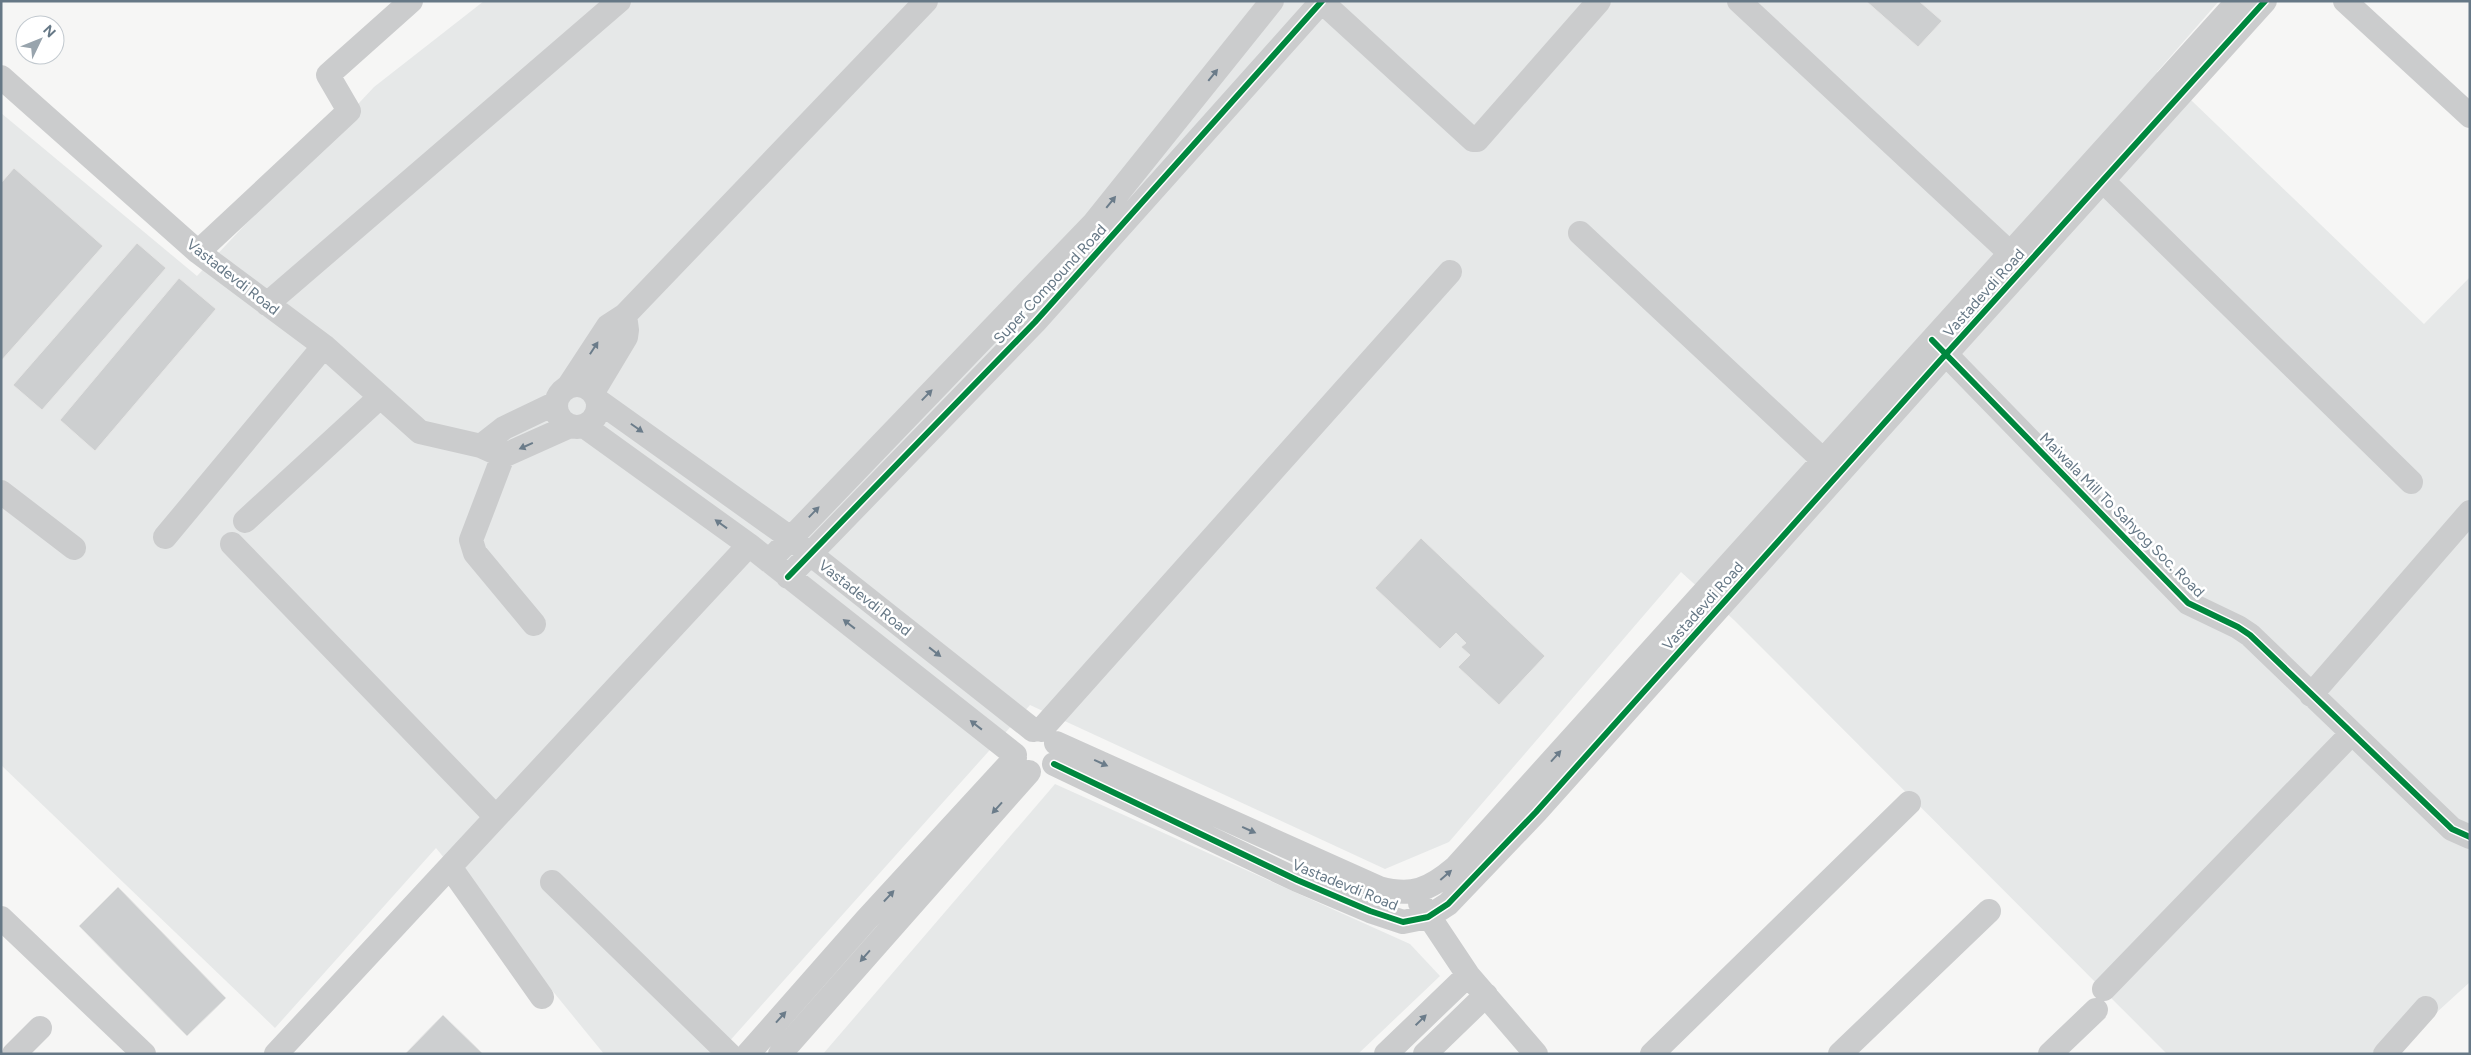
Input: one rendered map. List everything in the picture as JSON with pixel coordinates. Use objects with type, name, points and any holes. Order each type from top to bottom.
[{"type":"street","points":[[198,252],[349,111],[328,75],[411,1]]},
{"type":"street","points":[[267,304],[619,1]]},
{"type":"street","points":[[577,426],[559,417],[562,395],[608,326],[625,315],[926,1]]},
{"type":"street","name":"Super Compound Road","points":[[769,561],[789,537],[1094,223],[1272,1]]},
{"type":"street","points":[[1322,1],[1474,140],[1477,140],[1599,1]]},
{"type":"street","name":"Super Compound Road","points":[[788,577],[1035,322],[1322,1]]},
{"type":"street","points":[[1739,1],[2010,254]]},
{"type":"street","name":"Vastadevdi Road","points":[[595,396],[789,537],[1046,742],[1297,880],[1370,911],[1404,922],[1428,917],[1448,904],[1536,812],[1939,347],[2010,254],[2238,1]]},
{"type":"street","name":"Vastadevdi Road","points":[[1046,742],[1379,888],[1397,893],[1414,892],[1439,882],[1455,868],[1824,461],[1939,347],[2102,180],[2265,1]]},
{"type":"street","points":[[2345,1],[2470,116]]},
{"type":"street","name":"Vastadevdi Road","points":[[1,77],[198,252],[324,346],[420,432],[481,446],[503,456]]},
{"type":"street","points":[[2102,180],[2411,482]]},
{"type":"street","points":[[1580,233],[1824,461]]},
{"type":"street","points":[[1020,762],[1043,772],[1046,742],[1450,272]]},
{"type":"street","points":[[534,624],[475,553],[471,540],[503,456],[595,418],[598,411],[595,396],[626,336],[625,315]]},
{"type":"street","points":[[165,537],[324,346]]},
{"type":"street","name":"Maiwala Mill To Sahyog Soc. Road","points":[[1939,347],[2188,603],[2238,627],[2250,635],[2452,829],[2470,837]]},
{"type":"street","points":[[481,446],[504,428],[581,385],[595,396]]},
{"type":"street","points":[[245,521],[380,397]]},
{"type":"street","name":"Vastadevdi Road","points":[[577,426],[749,545],[1020,762]]},
{"type":"street","points":[[1,492],[74,548]]},
{"type":"street","points":[[2311,695],[2470,512]]},
{"type":"street","points":[[232,544],[496,817]]},
{"type":"street","points":[[276,1054],[749,545]]},
{"type":"street","points":[[2050,1054],[2352,733]]},
{"type":"street","points":[[780,1054],[1020,762],[1017,741],[1021,736],[1046,742]]},
{"type":"street","points":[[748,1054],[866,920],[1020,762]]},
{"type":"street","points":[[1652,1054],[1909,803]]},
{"type":"street","points":[[450,867],[542,997]]},
{"type":"street","points":[[552,882],[729,1054]]},
{"type":"street","points":[[1414,892],[1428,917],[1468,975],[1536,1054]]},
{"type":"street","points":[[1840,1054],[1989,911]]},
{"type":"street","points":[[1,918],[144,1054]]},
{"type":"street","points":[[1386,1054],[1468,975]]},
{"type":"street","points":[[1425,1054],[1486,995]]},
{"type":"street","points":[[2385,1054],[2426,1008]]},
{"type":"street","points":[[14,1054],[40,1028]]},
{"type":"shaded area","points":[[484,1],[2219,1],[2157,72],[2192,101],[2424,324],[2470,277],[2470,982],[2391,1054],[2167,1054],[1734,620],[1681,572],[1449,842],[1385,869],[1030,705],[718,1054],[604,1054],[436,848],[275,1028],[1,765],[1,113],[197,276],[374,87]]},
{"type":"shaded area","points":[[1055,784],[1410,944],[1440,976],[1358,1054],[823,1054]]},
{"type":"building","points":[[1866,1],[1919,1],[1942,21],[1918,47]]},
{"type":"building","points":[[14,168],[103,246],[1,361],[1,183]]},
{"type":"building","points":[[137,243],[166,268],[42,410],[13,385]]},
{"type":"building","points":[[179,278],[216,309],[95,451],[60,420]]},
{"type":"building","points":[[1421,538],[1545,656],[1499,705],[1458,667],[1470,655],[1461,647],[1466,643],[1456,633],[1440,649],[1375,588]]},
{"type":"building","points":[[118,887],[226,998],[187,1036],[79,926]]},
{"type":"building","points":[[443,1015],[483,1054],[405,1054]]},
{"type":"cycle path","points":[[788,577],[1035,322],[1322,1]]},
{"type":"cycle path","points":[[1054,764],[1297,880],[1370,911],[1403,922],[1428,917],[1448,904],[1536,812],[2265,1]]},
{"type":"cycle path","points":[[1932,340],[2188,603],[2238,627],[2250,635],[2452,829],[2470,837]]}]
